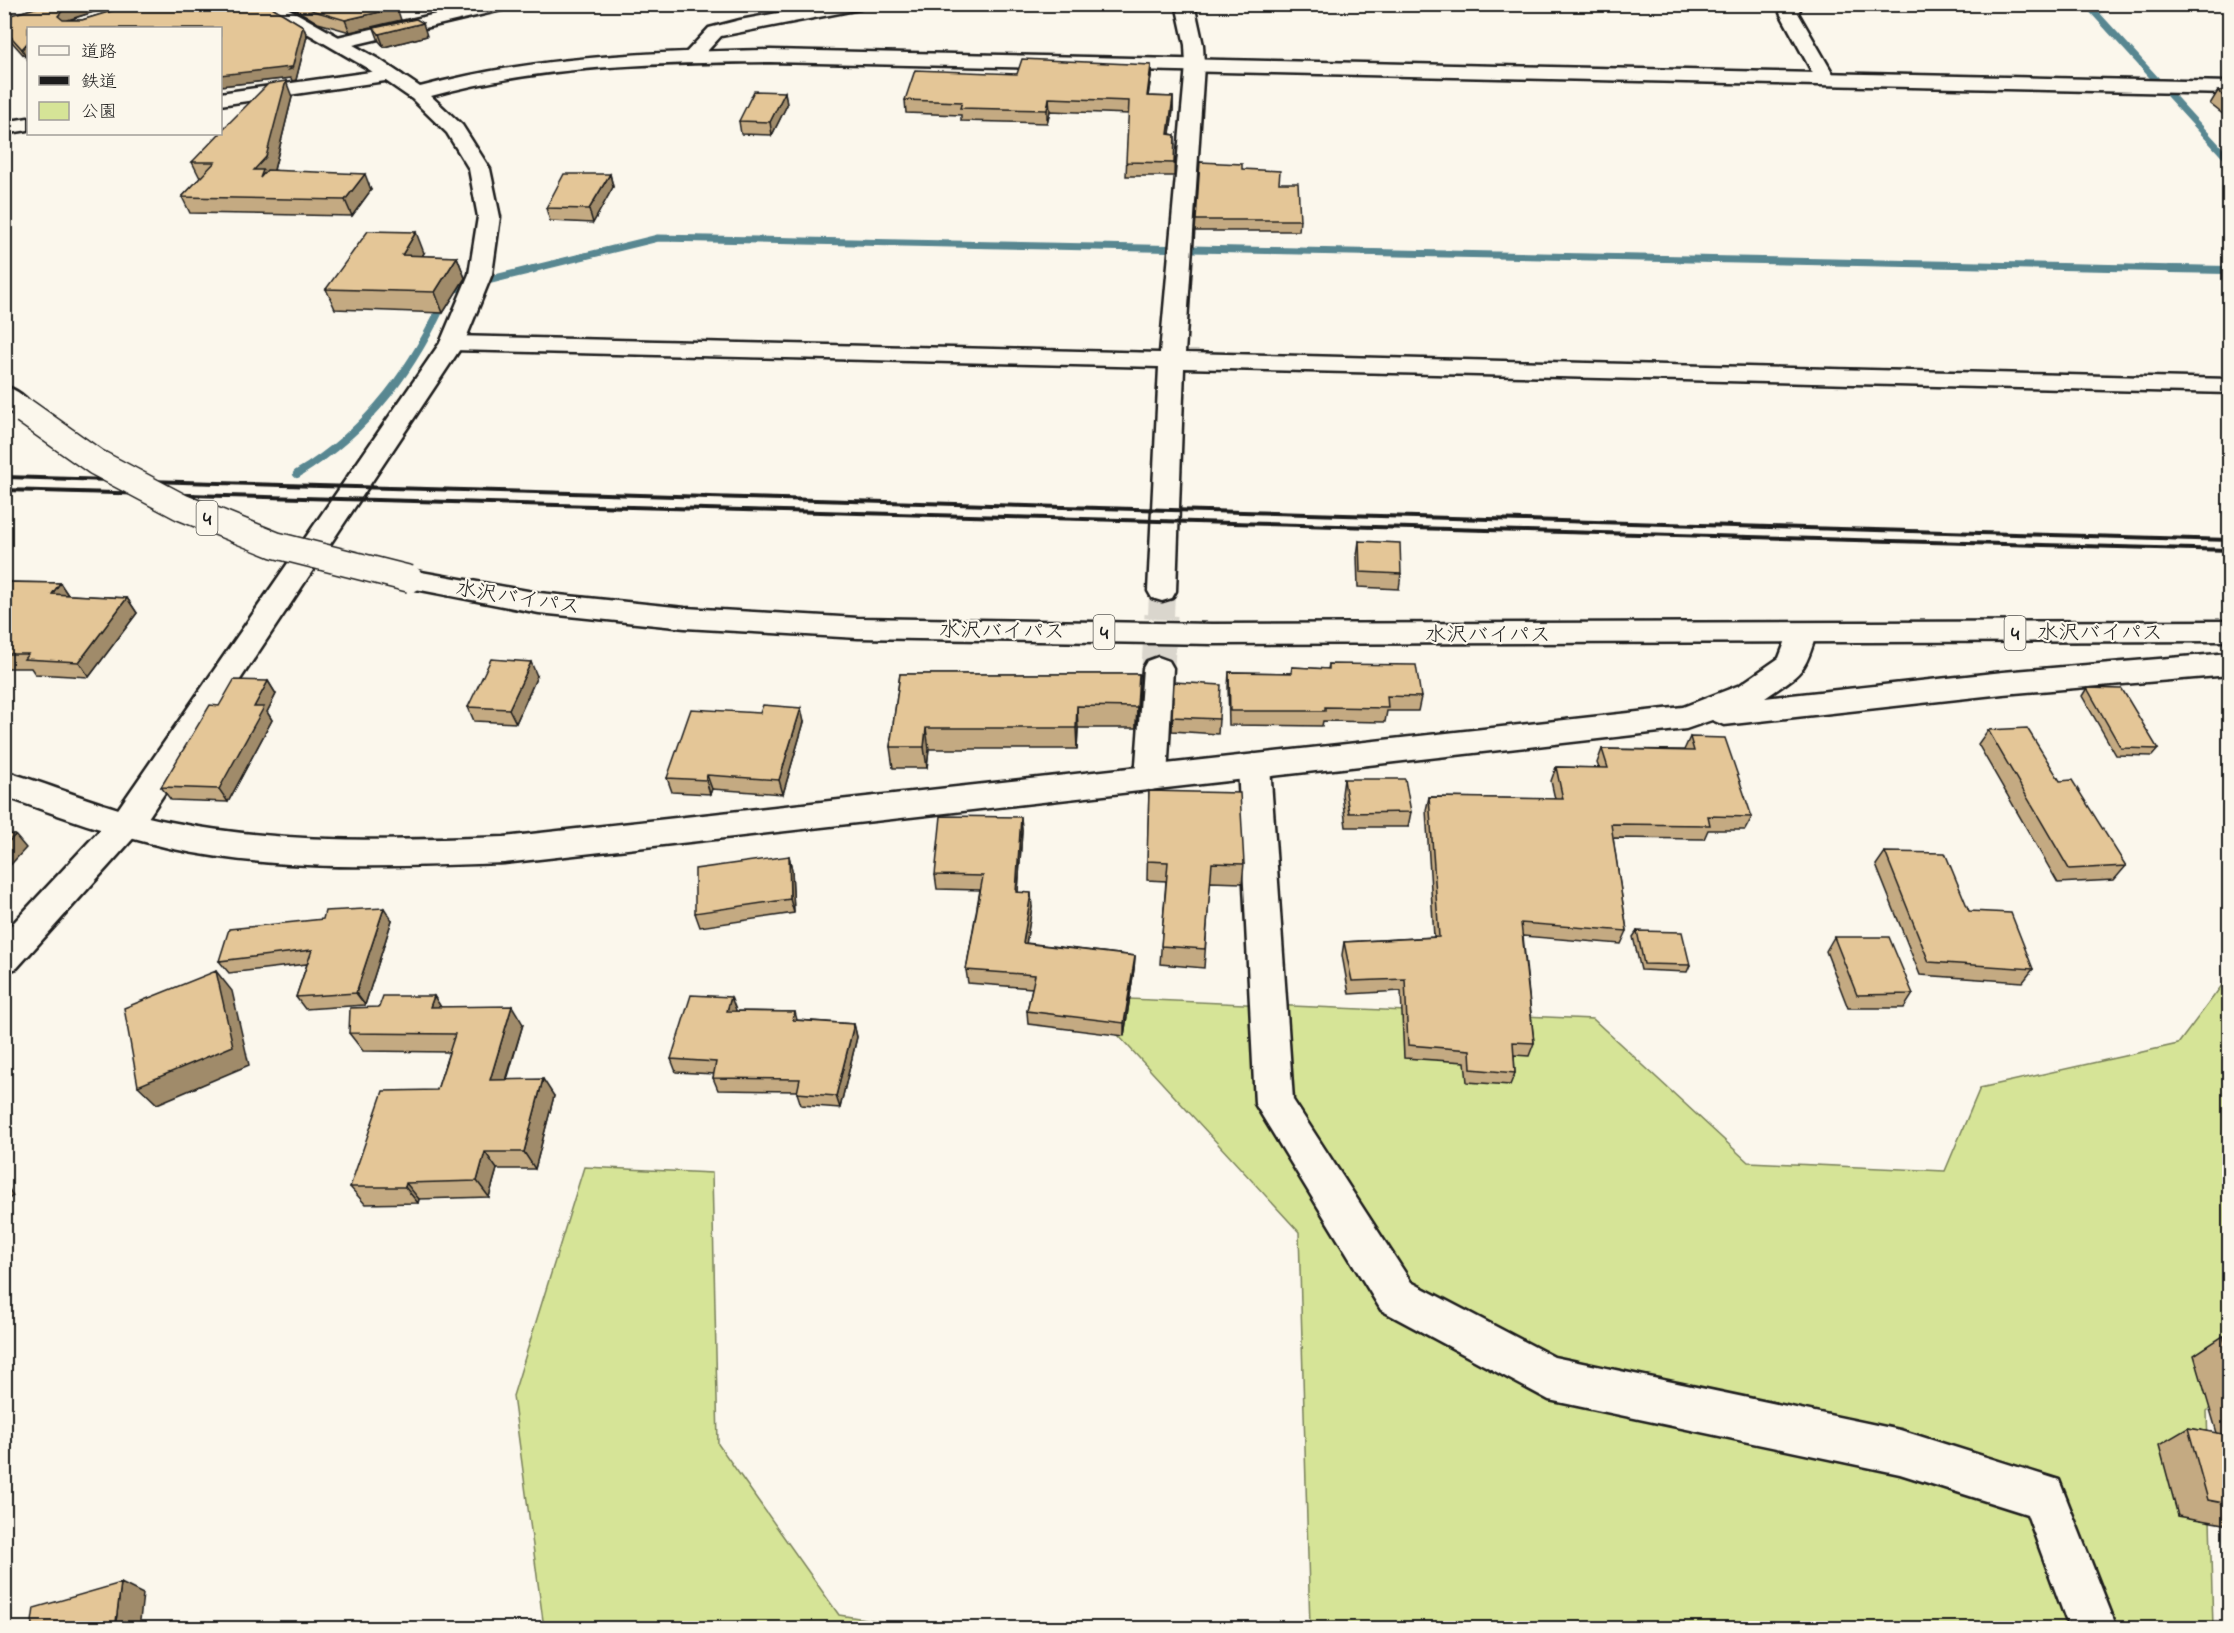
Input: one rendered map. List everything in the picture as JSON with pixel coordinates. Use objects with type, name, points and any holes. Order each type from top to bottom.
[{"type":"main road","points":[[4,958],[126,824],[452,342],[470,307],[481,278],[487,240],[487,206],[483,179],[471,151],[442,113],[393,75],[266,4]]},
{"type":"main road","points":[[336,43],[504,4]]},
{"type":"main road","points":[[691,57],[715,32],[860,4]]},
{"type":"main road","points":[[1162,591],[1172,361],[1195,65],[1194,45],[1185,4]]},
{"type":"main road","points":[[1794,4],[1789,12],[1826,79]]},
{"type":"main road","points":[[419,93],[468,78],[495,73],[636,59],[770,56],[2229,88]]},
{"type":"main road","points":[[222,99],[393,75]]},
{"type":"main road","points":[[4,128],[27,124]]},
{"type":"main road","points":[[452,342],[2229,386]]},
{"type":"main road","name":"水沢バイパス","points":[[14,402],[96,462],[181,507],[275,545],[410,579],[539,603],[685,618],[858,628],[1212,634],[2229,631]]},
{"type":"main road","points":[[1686,718],[1751,693],[1793,663],[1801,634]]},
{"type":"main road","points":[[4,783],[126,824],[202,840],[304,851],[413,854],[504,850],[1686,718],[1809,707],[2003,683],[2229,664]]},
{"type":"main road","points":[[1150,778],[1158,668]]},
{"type":"main road","points":[[1254,766],[1274,1104],[1396,1296],[1549,1378],[1900,1452],[2043,1496],[2093,1629]]},
{"type":"green space","points":[[2229,976],[2229,1390],[2207,1411],[2213,1628],[1310,1628],[1299,1232],[1083,997],[1593,1019],[1748,1162],[1945,1171],[1980,1088],[2178,1044]]},
{"type":"green space","points":[[584,1167],[712,1173],[718,1444],[839,1615],[924,1628],[544,1628],[513,1396]]},
{"type":"building","points":[[49,4],[80,4],[63,10],[58,16],[63,20],[82,20],[135,4],[267,4],[303,26],[292,69],[288,70],[291,67],[222,75],[222,27],[27,27],[27,43],[22,49],[4,29],[4,17]]},
{"type":"building","points":[[301,4],[391,4],[397,8],[345,20],[314,11]]},
{"type":"building","points":[[416,19],[423,23],[379,34],[374,28]]},
{"type":"building","points":[[1022,59],[1151,65],[1147,96],[1173,97],[1168,134],[1175,135],[1174,163],[1126,162],[1129,101],[1049,98],[1047,110],[960,108],[962,102],[905,100],[915,70],[1017,74]]},
{"type":"building","points":[[286,81],[266,157],[254,170],[263,170],[260,178],[267,170],[365,174],[345,200],[182,197],[215,162],[192,162],[218,135],[222,135],[222,130],[268,84]]},
{"type":"building","points":[[2229,90],[2229,100],[2218,91]]},
{"type":"building","points":[[754,91],[785,92],[770,122],[739,121]]},
{"type":"building","points":[[1200,162],[1242,164],[1242,169],[1280,171],[1279,183],[1298,183],[1300,220],[1196,220]]},
{"type":"building","points":[[564,174],[610,174],[589,209],[546,208]]},
{"type":"building","points":[[368,231],[416,232],[402,255],[457,257],[435,292],[326,289]]},
{"type":"building","points":[[1359,541],[1400,543],[1401,574],[1360,572]]},
{"type":"building","points":[[4,582],[60,583],[52,594],[127,598],[79,662],[24,659],[28,654],[4,654]]},
{"type":"building","points":[[491,659],[531,662],[509,709],[468,707]]},
{"type":"building","points":[[1329,664],[1416,665],[1421,697],[1387,696],[1388,708],[1325,707],[1325,711],[1230,711],[1229,672],[1292,673],[1292,667],[1329,669]]},
{"type":"building","points":[[900,674],[1139,674],[1137,707],[1077,706],[1076,728],[926,728],[924,747],[890,747]]},
{"type":"building","points":[[234,680],[268,681],[254,707],[264,707],[219,789],[161,787],[210,705],[219,706]]},
{"type":"building","points":[[1174,682],[1221,685],[1219,719],[1172,717]]},
{"type":"building","points":[[2087,688],[2122,689],[2158,749],[2121,748]]},
{"type":"building","points":[[763,705],[801,708],[779,780],[707,775],[706,780],[667,778],[691,709],[760,713]]},
{"type":"building","points":[[2027,728],[2060,781],[2072,780],[2126,866],[2069,869],[1988,730]]},
{"type":"building","points":[[1690,737],[1725,738],[1752,817],[1708,816],[1710,825],[1611,824],[1627,931],[1521,923],[1534,1043],[1513,1042],[1515,1073],[1471,1069],[1470,1050],[1408,1045],[1405,979],[1352,981],[1344,942],[1439,937],[1429,797],[1563,799],[1556,767],[1608,768],[1602,749],[1694,751]]},
{"type":"building","points":[[1344,779],[1405,779],[1411,812],[1349,813]]},
{"type":"building","points":[[1149,791],[1240,793],[1244,864],[1212,863],[1205,949],[1161,946],[1168,862],[1147,861]]},
{"type":"building","points":[[941,816],[1021,817],[1016,892],[1031,893],[1023,943],[1135,956],[1124,1023],[1027,1011],[1035,975],[966,970],[983,876],[935,875]]},
{"type":"building","points":[[4,833],[15,835],[4,846]]},
{"type":"building","points":[[1885,852],[1945,853],[1969,911],[2011,913],[2033,969],[1929,962]]},
{"type":"building","points":[[789,856],[790,899],[695,913],[695,869]]},
{"type":"building","points":[[384,908],[356,993],[296,997],[312,950],[219,961],[229,929],[323,919],[325,911]]},
{"type":"building","points":[[1637,931],[1682,932],[1690,965],[1644,964]]},
{"type":"building","points":[[1834,937],[1889,937],[1913,994],[1857,995]]},
{"type":"building","points":[[216,971],[233,1046],[138,1086],[124,1008]]},
{"type":"building","points":[[691,995],[731,997],[727,1011],[795,1012],[793,1020],[854,1024],[836,1096],[797,1093],[800,1079],[713,1078],[716,1062],[671,1059]]},
{"type":"building","points":[[383,996],[434,996],[430,1007],[512,1006],[490,1080],[543,1079],[524,1152],[485,1152],[477,1181],[406,1183],[405,1187],[350,1187],[383,1091],[437,1090],[455,1034],[349,1033],[350,1008],[379,1007]]},
{"type":"building","points":[[2223,1336],[2229,1337],[2229,1358]]},
{"type":"building","points":[[2188,1428],[2229,1435],[2229,1504],[2208,1500]]},
{"type":"building","points":[[121,1583],[115,1629],[31,1629],[34,1608]]},
{"type":"waterway","points":[[2087,4],[2230,161]]},
{"type":"waterway","points":[[528,270],[658,238],[2230,270],[2170,269]]},
{"type":"waterway","points":[[297,474],[347,438],[388,394],[421,345],[449,290],[534,269]]},
{"type":"tunnel","points":[[1161,617],[1162,591]]},
{"type":"tunnel","points":[[1158,668],[1161,615]]},
{"type":"railway","points":[[4,477],[2230,540]]},
{"type":"railway","points":[[4,490],[2230,550]]}]
